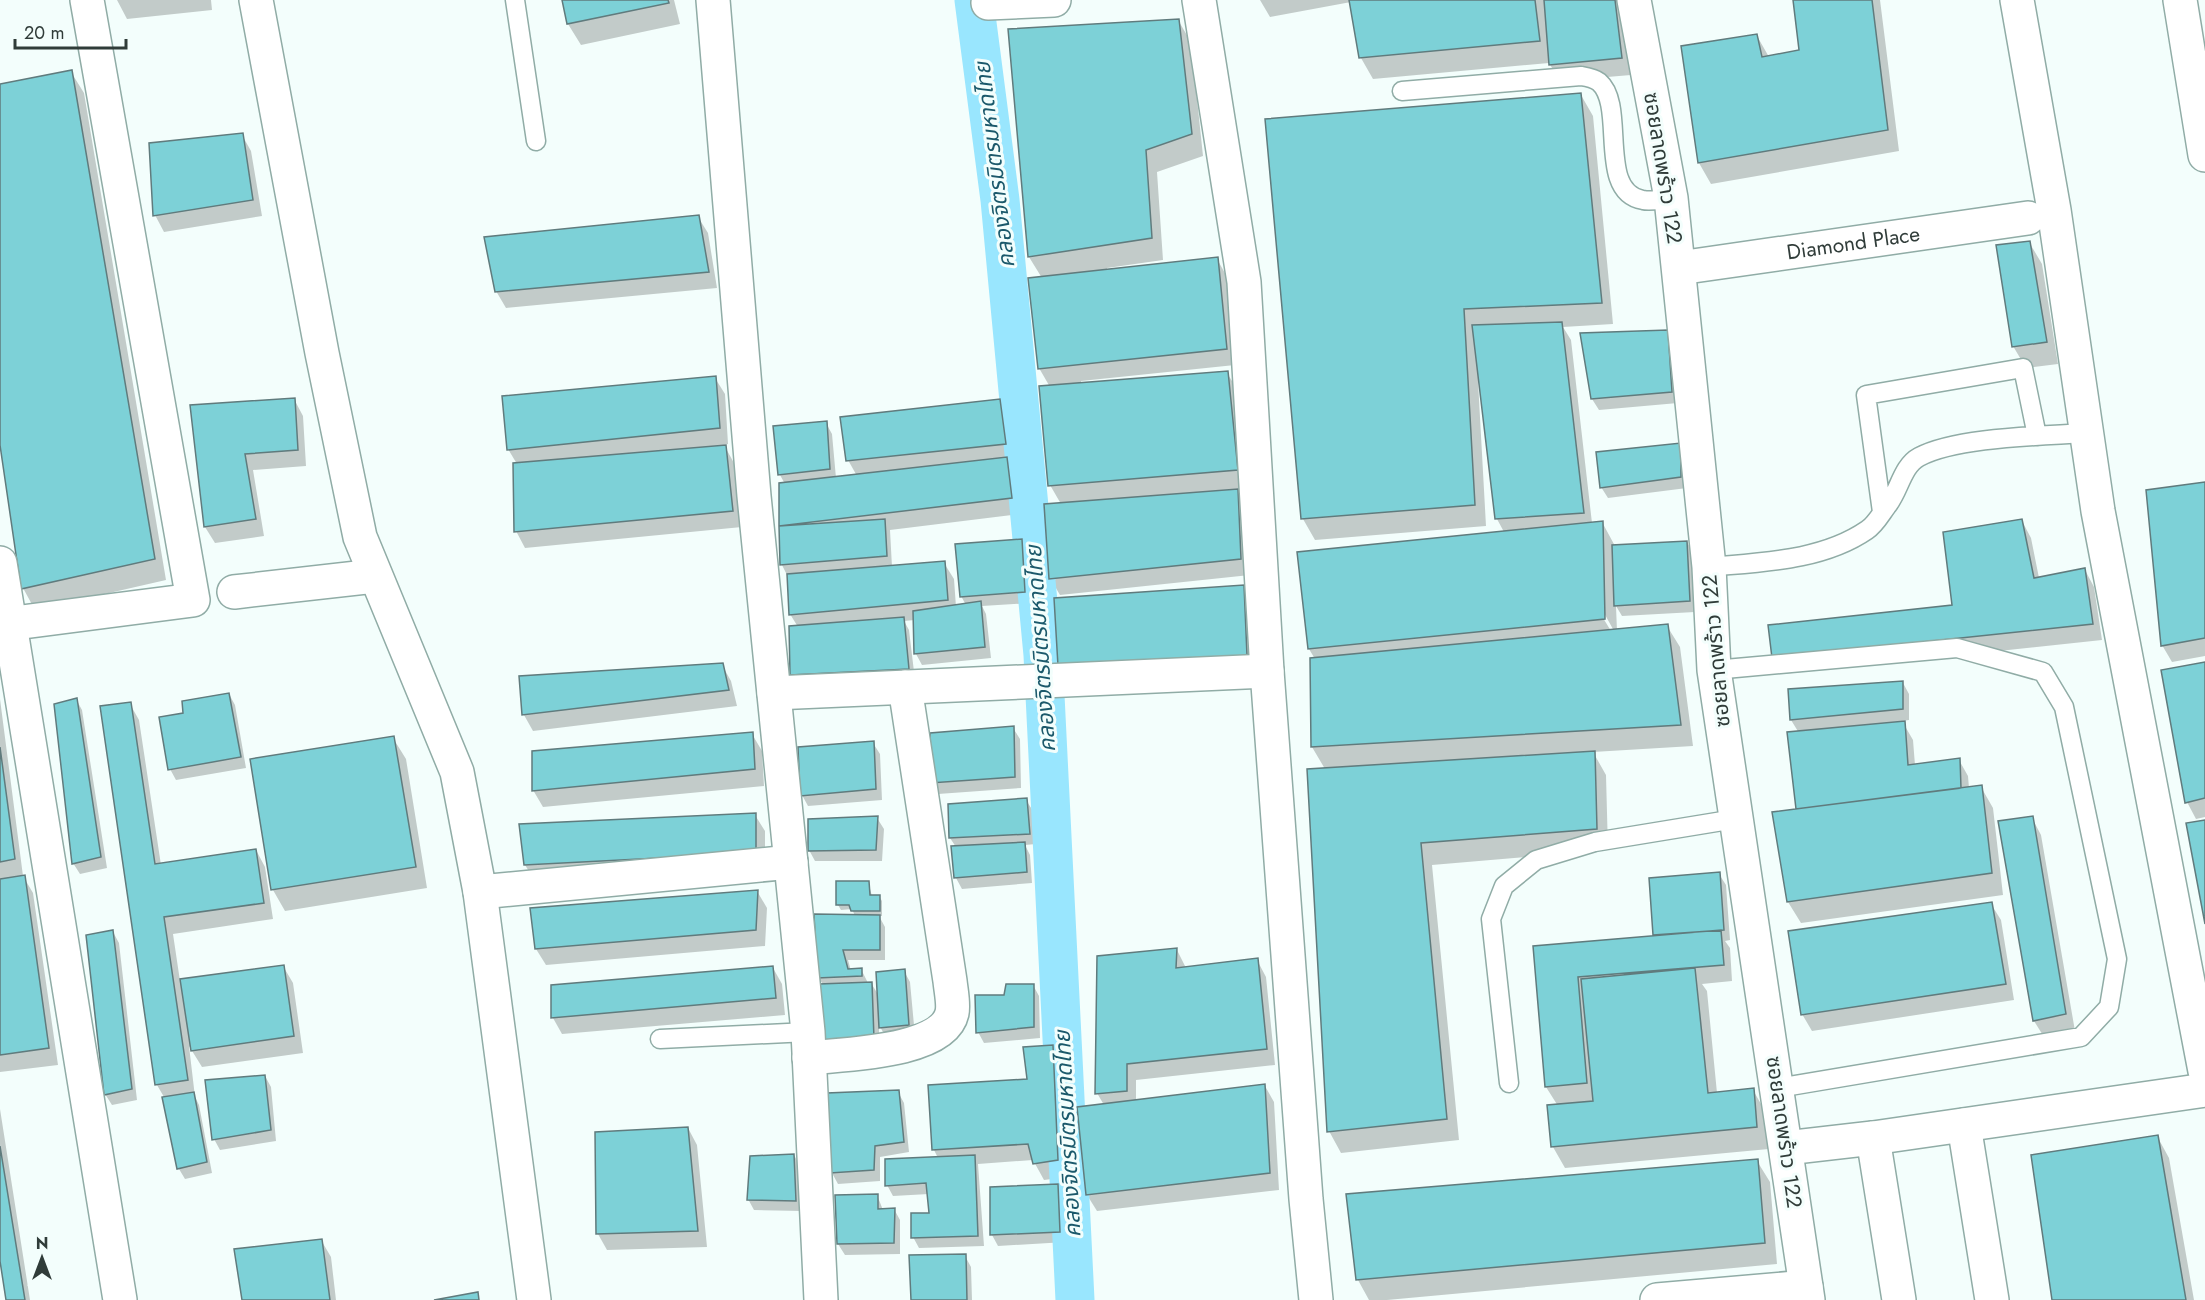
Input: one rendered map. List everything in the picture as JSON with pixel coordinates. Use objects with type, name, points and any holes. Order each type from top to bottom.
[{"type":"street","points":[[5,624],[193,600],[87,0]]},
{"type":"street","points":[[256,0],[322,353],[360,537],[457,772],[480,892],[534,1300]]},
{"type":"street","points":[[713,0],[753,484],[808,1045],[821,1300]]},
{"type":"street","points":[[988,3],[1053,0]]},
{"type":"street","points":[[1199,0],[1244,282],[1267,671],[1306,1199],[1316,1300]]},
{"type":"street","name":"ซอยลาดพร้าว 122","points":[[1634,0],[1671,198],[1709,567],[1714,670],[1807,1294]]},
{"type":"street","points":[[2017,0],[2054,210],[2085,433],[2205,1071]]},
{"type":"street","points":[[2180,0],[2205,155]]},
{"type":"street","name":"Diamond Place","points":[[1679,268],[2028,218]]},
{"type":"street","points":[[0,563],[5,624],[120,1300]]},
{"type":"street","points":[[234,592],[375,576]]},
{"type":"street","points":[[774,693],[1267,671]]},
{"type":"street","points":[[808,1045],[893,1049],[936,1034],[945,1026],[952,1013],[950,981],[904,687]]},
{"type":"street","points":[[480,892],[791,862]]},
{"type":"street","points":[[1786,1148],[1873,1138],[2205,1090]]},
{"type":"street","points":[[1964,1125],[1992,1300]]},
{"type":"street","points":[[1873,1138],[1899,1300]]},
{"type":"street","points":[[1657,1300],[1807,1294]]},
{"type":"lane","points":[[515,0],[536,141]]},
{"type":"lane","points":[[1402,91],[1581,75],[1598,80],[1609,94],[1617,174],[1626,190],[1642,200],[1671,198]]},
{"type":"lane","points":[[1882,512],[1866,395],[2023,368],[2037,436]]},
{"type":"lane","points":[[1709,567],[1776,561],[1841,544],[1869,529],[1894,499],[1905,473],[1917,458],[1947,448],[2037,436],[2085,433]]},
{"type":"lane","points":[[1714,670],[1957,648],[2043,672],[2064,707],[2117,959],[2109,1007],[2080,1037],[1778,1088]]},
{"type":"lane","points":[[1509,1083],[1491,919],[1504,886],[1536,860],[1595,842],[1735,819]]},
{"type":"lane","points":[[660,1039],[808,1045]]},
{"type":"building","points":[[562,0],[668,0],[669,3],[567,24]]},
{"type":"building","points":[[1349,0],[1535,0],[1540,41],[1359,58]]},
{"type":"building","points":[[1544,0],[1615,0],[1622,58],[1549,65]]},
{"type":"building","points":[[1793,0],[1872,0],[1888,130],[1698,163],[1681,46],[1757,34],[1762,57],[1799,50]]},
{"type":"building","points":[[1179,19],[1192,134],[1146,150],[1152,238],[1028,257],[1008,29]]},
{"type":"building","points":[[72,70],[155,559],[21,589],[0,445],[0,84]]},
{"type":"building","points":[[1581,93],[1602,303],[1464,309],[1475,505],[1301,519],[1265,119]]},
{"type":"building","points":[[243,133],[253,200],[153,216],[149,143]]},
{"type":"building","points":[[699,215],[709,272],[495,292],[484,237]]},
{"type":"building","points":[[2030,241],[2047,342],[2012,347],[1996,245]]},
{"type":"building","points":[[1218,257],[1227,349],[1038,369],[1028,278]]},
{"type":"building","points":[[1562,322],[1584,513],[1495,519],[1472,325]]},
{"type":"building","points":[[1668,330],[1672,392],[1591,399],[1580,333]]},
{"type":"building","points":[[1228,371],[1238,470],[1048,486],[1039,386]]},
{"type":"building","points":[[716,376],[720,428],[507,450],[502,396]]},
{"type":"building","points":[[295,398],[298,450],[245,454],[256,519],[204,527],[190,405]]},
{"type":"building","points":[[1000,399],[1006,444],[846,461],[840,417]]},
{"type":"building","points":[[827,421],[830,469],[778,475],[773,426]]},
{"type":"building","points":[[1681,443],[1681,477],[1600,488],[1596,452]]},
{"type":"building","points":[[726,445],[733,511],[514,532],[513,463]]},
{"type":"building","points":[[1007,457],[1012,498],[779,526],[779,483]]},
{"type":"building","points":[[2205,482],[2205,638],[2161,646],[2146,490]]},
{"type":"building","points":[[1238,489],[1241,559],[1049,579],[1044,504]]},
{"type":"building","points":[[885,519],[887,556],[780,565],[779,526]]},
{"type":"building","points":[[2022,519],[2034,578],[2085,568],[2093,624],[1772,658],[1768,625],[1952,605],[1943,532]]},
{"type":"building","points":[[1603,521],[1605,619],[1308,649],[1297,552]]},
{"type":"building","points":[[1022,539],[1025,592],[960,597],[955,544]]},
{"type":"building","points":[[1687,541],[1690,601],[1614,606],[1612,545]]},
{"type":"building","points":[[945,561],[948,600],[789,615],[787,574]]},
{"type":"building","points":[[1244,585],[1247,656],[1058,666],[1054,598]]},
{"type":"building","points":[[981,601],[985,647],[914,654],[913,611]]},
{"type":"building","points":[[904,617],[909,669],[790,675],[789,626]]},
{"type":"building","points":[[1668,624],[1681,725],[1311,747],[1310,658]]},
{"type":"building","points":[[2205,662],[2205,798],[2185,803],[2161,670]]},
{"type":"building","points":[[723,663],[729,690],[522,715],[519,676]]},
{"type":"building","points":[[1903,681],[1903,709],[1790,720],[1788,689]]},
{"type":"building","points":[[229,693],[241,757],[168,770],[159,717],[183,713],[182,701]]},
{"type":"building","points":[[77,698],[101,857],[72,864],[54,704]]},
{"type":"building","points":[[131,702],[155,864],[256,849],[264,903],[164,917],[188,1080],[155,1085],[100,706]]},
{"type":"building","points":[[1905,721],[1908,765],[1960,758],[1961,788],[1796,809],[1787,732]]},
{"type":"building","points":[[1014,726],[1015,777],[930,783],[930,733]]},
{"type":"building","points":[[753,732],[755,769],[532,791],[532,751]]},
{"type":"building","points":[[394,736],[416,867],[271,890],[250,759]]},
{"type":"building","points":[[874,741],[876,789],[800,796],[798,747]]},
{"type":"building","points":[[0,747],[15,859],[0,862]]},
{"type":"building","points":[[1595,751],[1597,829],[1421,843],[1447,1119],[1327,1132],[1307,769]]},
{"type":"building","points":[[1982,785],[1992,873],[1787,902],[1772,812]]},
{"type":"building","points":[[1027,798],[1030,834],[949,838],[948,804]]},
{"type":"building","points":[[756,813],[756,853],[524,865],[519,824]]},
{"type":"building","points":[[878,816],[876,850],[808,851],[808,819]]},
{"type":"building","points":[[2033,816],[2066,1014],[2033,1021],[1998,821]]},
{"type":"building","points":[[2205,820],[2205,924],[2186,823]]},
{"type":"building","points":[[1025,842],[1027,872],[954,878],[951,846]]},
{"type":"building","points":[[1720,872],[1724,930],[1653,935],[1649,878]]},
{"type":"building","points":[[25,875],[49,1048],[0,1055],[0,879]]},
{"type":"building","points":[[836,881],[869,881],[870,895],[880,895],[880,911],[851,911],[849,905],[836,905]]},
{"type":"building","points":[[758,890],[756,930],[535,949],[530,908]]},
{"type":"building","points":[[1992,902],[2006,984],[1801,1015],[1788,931]]},
{"type":"building","points":[[814,914],[880,915],[880,950],[843,950],[848,969],[862,968],[862,976],[817,978]]},
{"type":"building","points":[[113,930],[132,1089],[104,1095],[86,935]]},
{"type":"building","points":[[1721,930],[1724,965],[1578,977],[1587,1083],[1545,1087],[1533,946]]},
{"type":"building","points":[[1177,948],[1176,968],[1258,958],[1267,1049],[1127,1064],[1127,1091],[1095,1094],[1097,956]]},
{"type":"building","points":[[284,965],[294,1036],[191,1051],[180,979]]},
{"type":"building","points":[[773,966],[776,998],[551,1018],[551,985]]},
{"type":"building","points":[[1695,968],[1708,1093],[1754,1088],[1757,1127],[1551,1147],[1547,1105],[1593,1101],[1581,979]]},
{"type":"building","points":[[905,969],[909,1025],[879,1028],[876,972]]},
{"type":"building","points":[[872,982],[874,1039],[821,1042],[819,984]]},
{"type":"building","points":[[1006,984],[1034,984],[1034,1027],[976,1033],[975,995],[1004,995]]},
{"type":"building","points":[[1053,1045],[1058,1160],[1033,1164],[1028,1144],[932,1150],[928,1085],[1027,1079],[1023,1047]]},
{"type":"building","points":[[265,1075],[271,1130],[212,1140],[205,1080]]},
{"type":"building","points":[[1265,1084],[1270,1173],[1086,1195],[1077,1107]]},
{"type":"building","points":[[899,1090],[904,1142],[875,1146],[874,1170],[830,1173],[827,1093]]},
{"type":"building","points":[[194,1092],[207,1162],[177,1169],[162,1097]]},
{"type":"building","points":[[688,1127],[698,1231],[596,1234],[595,1132]]},
{"type":"building","points":[[2158,1135],[2186,1300],[2052,1300],[2031,1155]]},
{"type":"building","points":[[0,1146],[25,1300],[6,1300],[0,1261]]},
{"type":"building","points":[[794,1154],[796,1201],[747,1200],[750,1156]]},
{"type":"building","points":[[975,1155],[978,1236],[911,1238],[911,1213],[929,1213],[926,1183],[885,1186],[885,1159]]},
{"type":"building","points":[[1758,1159],[1765,1243],[1356,1280],[1346,1194]]},
{"type":"building","points":[[1058,1184],[1060,1232],[990,1235],[990,1187]]},
{"type":"building","points":[[878,1194],[878,1209],[895,1208],[894,1243],[837,1244],[835,1195]]},
{"type":"building","points":[[322,1239],[330,1300],[242,1300],[234,1249]]},
{"type":"building","points":[[966,1254],[967,1300],[911,1300],[909,1255]]},
{"type":"building","points":[[478,1292],[479,1300],[434,1300]]},
{"type":"waterway","name":"คลองจิตรมิตรมหาดไทย","points":[[974,0],[1000,200],[1043,655],[1075,1300]]}]
